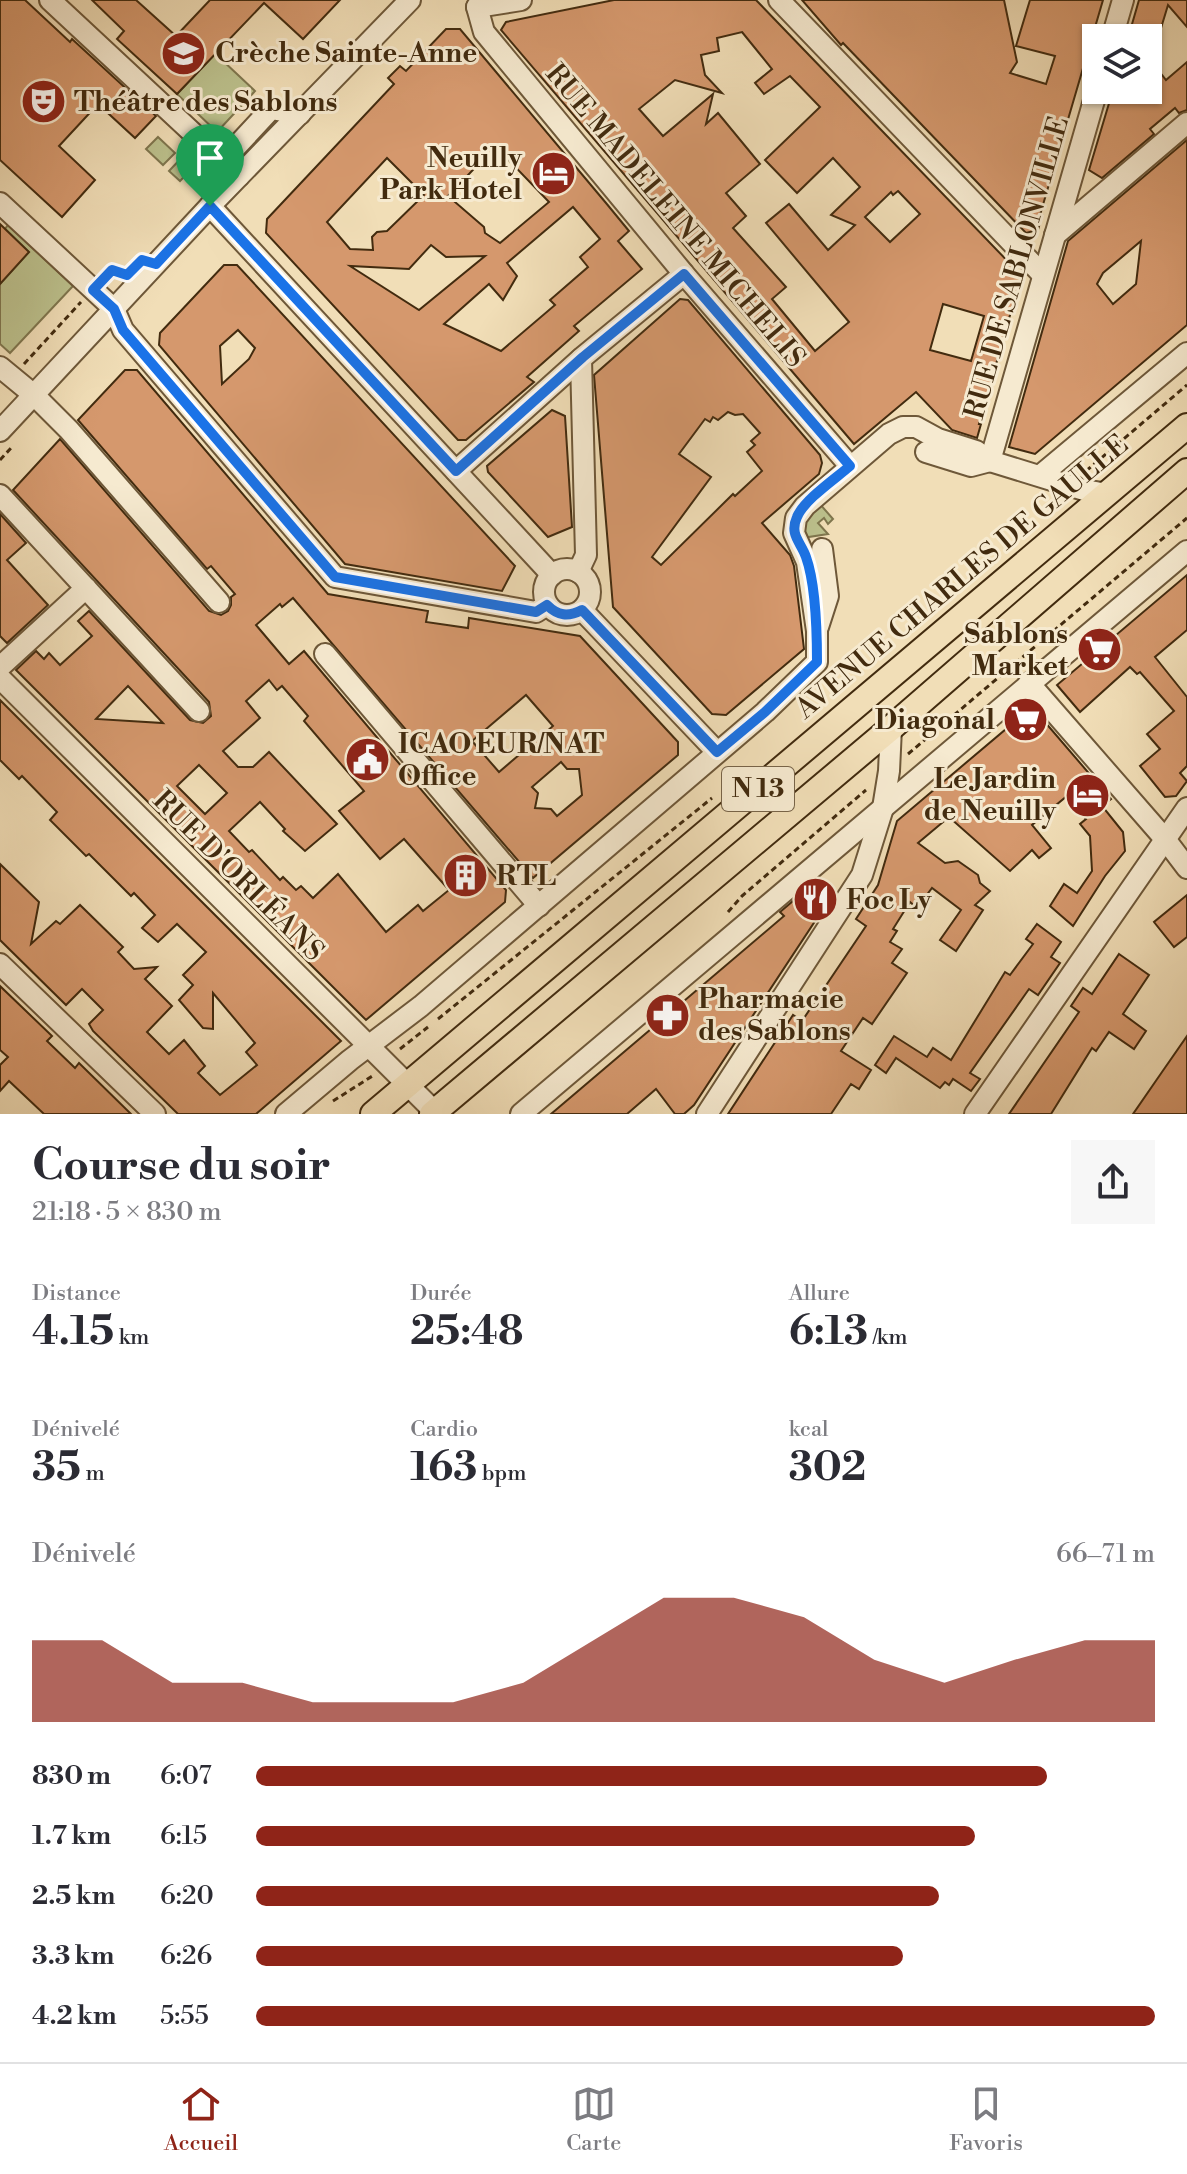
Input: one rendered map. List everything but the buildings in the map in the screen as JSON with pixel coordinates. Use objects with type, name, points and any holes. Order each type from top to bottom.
[{"type":"main road","name":"AVENUE CHARLES DE GAULLE","points":[[373,1114],[1187,426]]},
{"type":"main road","name":"N 13","points":[[435,1113],[891,728],[1187,471]]},
{"type":"street","points":[[50,0],[239,176]]},
{"type":"street","points":[[0,431],[210,206],[410,0]]},
{"type":"street","points":[[470,3],[521,0]]},
{"type":"street","points":[[779,0],[1043,275]]},
{"type":"street","points":[[1116,24],[1123,0]]},
{"type":"street","name":"RUE MADELEINE MICHELIS","points":[[470,3],[484,32],[684,274],[850,466]]},
{"type":"street","name":"RUE DE SABLONVILLE","points":[[990,461],[1093,104]]},
{"type":"street","points":[[233,150],[271,109],[300,114]]},
{"type":"street","points":[[1055,235],[1187,123]]},
{"type":"street","points":[[0,203],[114,309],[123,330],[335,577],[536,612],[547,605]]},
{"type":"street","points":[[210,206],[552,575]]},
{"type":"street","points":[[456,471],[581,359],[684,274]]},
{"type":"street","name":"AVENUE CHARLES DE GAULLE","points":[[1041,475],[1187,353]]},
{"type":"street","points":[[578,572],[586,555],[581,359]]},
{"type":"street","points":[[6,372],[69,430],[219,602]]},
{"type":"street","points":[[817,631],[807,562],[795,539],[794,525],[801,509],[894,430],[910,426],[976,451],[990,461],[1084,490],[1108,494]]},
{"type":"street","points":[[926,452],[972,466],[990,461]]},
{"type":"street","points":[[0,495],[199,711]]},
{"type":"street","points":[[817,631],[828,596],[822,549]]},
{"type":"street","points":[[521,1114],[1187,551]]},
{"type":"street","points":[[560,570],[578,572],[586,579],[590,590],[582,610],[563,615],[547,605],[545,583],[552,575],[560,570]]},
{"type":"street","points":[[0,667],[86,588]]},
{"type":"street","points":[[582,610],[717,752]]},
{"type":"street","name":"AVENUE CHARLES DE GAULLE","points":[[286,1114],[421,1006],[765,712],[817,662],[817,631]]},
{"type":"street","points":[[325,654],[539,906]]},
{"type":"street","name":"RUE D'ORLÉANS","points":[[0,678],[435,1113]]},
{"type":"street","points":[[1029,683],[1187,868]]},
{"type":"street","points":[[707,1114],[862,875],[883,808],[891,728]]},
{"type":"street","points":[[975,1114],[1187,808]]},
{"type":"street","points":[[0,964],[155,1114]]},
{"type":"path","points":[[6,372],[112,270],[127,275]]},
{"type":"path","points":[[1083,473],[1187,385]]},
{"type":"path","points":[[742,896],[1187,518]]},
{"type":"path","points":[[400,1049],[718,793]]},
{"type":"path","points":[[325,1108],[377,1073]]},
{"type":"green space","points":[[217,52],[255,91],[217,132],[177,94]]},
{"type":"green space","points":[[158,137],[175,153],[163,165],[146,149]]},
{"type":"green space","points":[[200,150],[205,155],[180,181],[169,171],[187,152],[193,158]]},
{"type":"green space","points":[[8,225],[73,286],[10,353],[0,344],[0,284],[29,252],[5,229]]},
{"type":"green space","points":[[819,503],[833,519],[828,524],[824,518],[818,523],[828,534],[802,538],[801,525]]},
{"type":"place","name":"Crèche Sainte-Anne","points":[[184,53]]},
{"type":"place","name":"Théâtre des Sablons","points":[[43,102]]},
{"type":"place","name":"Neuilly Park Hotel","points":[[553,174]]},
{"type":"place","name":"Sablons Market","points":[[1099,650]]},
{"type":"place","name":"Diagonal","points":[[1026,720]]},
{"type":"place","name":"ICAO EUR/NAT Office","points":[[367,760]]},
{"type":"place","name":"Le Jardin de Neuilly","points":[[1087,795]]},
{"type":"place","name":"RTL","points":[[465,876]]},
{"type":"place","name":"Foc Ly","points":[[815,900]]},
{"type":"place","name":"Pharmacie des Sablons","points":[[667,1015]]},
{"type":"route","points":[[210,206],[456,471],[583,357],[684,274],[850,466],[801,509],[794,525],[795,539],[807,562],[817,631],[817,662],[717,752],[582,610],[563,615],[547,605],[536,612],[335,577],[123,330],[114,309],[93,290],[112,270],[127,275],[142,260],[156,264],[210,206]]}]
